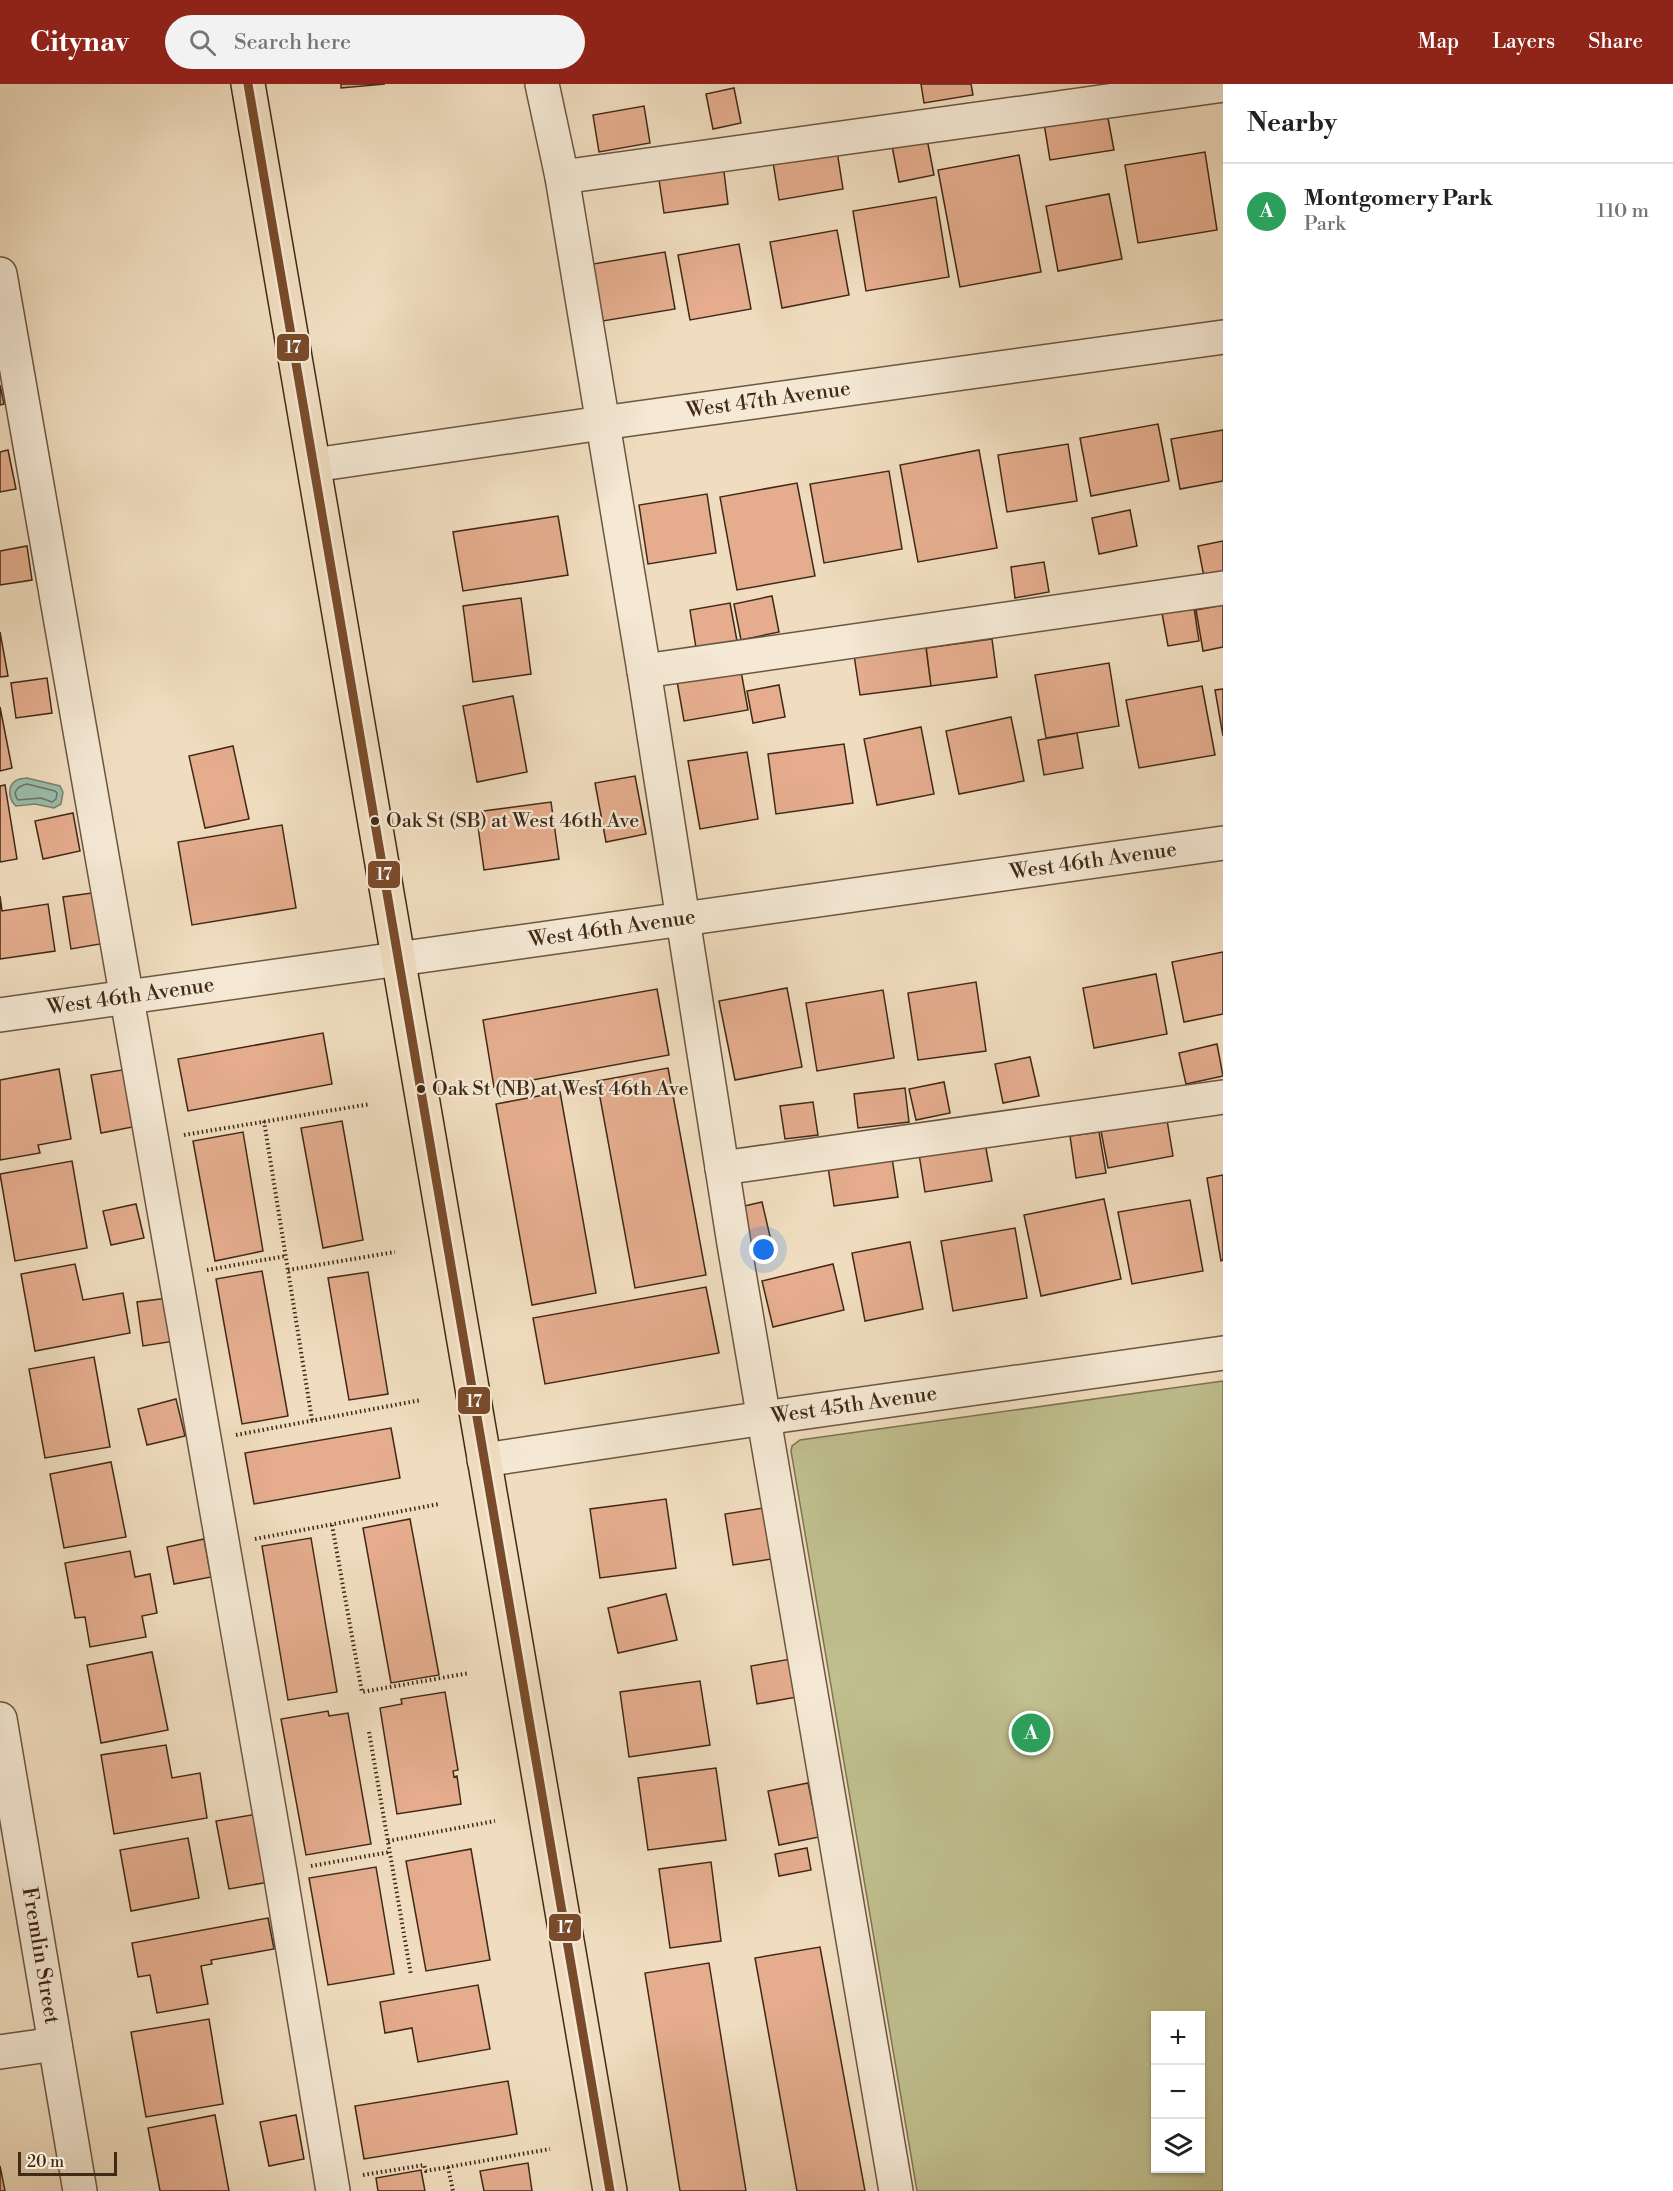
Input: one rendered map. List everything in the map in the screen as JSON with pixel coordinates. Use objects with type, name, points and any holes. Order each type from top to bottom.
[{"type":"main road","points":[[248,84],[610,2191]]},
{"type":"street","points":[[542,84],[562,177],[644,671],[722,1168],[896,2191]]},
{"type":"street","points":[[562,177],[1223,85]]},
{"type":"street","points":[[0,274],[221,1546],[280,1872],[332,2186]]},
{"type":"street","name":"West 47th Avenue","points":[[314,465],[1223,337]]},
{"type":"street","points":[[644,671],[1223,588]]},
{"type":"street","name":"West 46th Avenue","points":[[0,1015],[1223,843]]},
{"type":"street","points":[[722,1168],[1223,1097]]},
{"type":"street","name":"West 45th Avenue","points":[[484,1460],[1223,1353]]},
{"type":"street","name":"Fremlin Street","points":[[0,1719],[80,2191]]},
{"type":"street","points":[[0,2052],[55,2044]]},
{"type":"path","points":[[152,1140],[370,1104]]},
{"type":"path","points":[[264,1121],[312,1420]]},
{"type":"path","points":[[288,1270],[395,1252]]},
{"type":"path","points":[[175,1276],[286,1256]]},
{"type":"path","points":[[203,1441],[421,1400]]},
{"type":"path","points":[[221,1546],[440,1504]]},
{"type":"path","points":[[332,1525],[362,1692],[469,1673]]},
{"type":"path","points":[[369,1732],[411,1975]]},
{"type":"path","points":[[388,1841],[495,1821]]},
{"type":"path","points":[[280,1872],[390,1852]]},
{"type":"path","points":[[332,2186],[424,2165],[426,2170],[550,2149]]},
{"type":"path","points":[[448,2167],[453,2191]]},
{"type":"shaded area","points":[[1223,1381],[1223,2191],[917,2191],[791,1451],[792,1446],[800,1440]]},
{"type":"water","points":[[27,778],[60,786],[63,792],[61,804],[54,808],[35,804],[16,806],[10,796],[11,785],[18,779]]},
{"type":"building","points":[[341,84],[385,84],[341,88]]},
{"type":"building","points":[[921,84],[971,84],[973,95],[924,103]]},
{"type":"building","points":[[734,88],[741,123],[713,129],[706,94]]},
{"type":"building","points":[[644,106],[650,143],[599,152],[593,115]]},
{"type":"building","points":[[1107,113],[1114,150],[1050,160],[1044,123]]},
{"type":"building","points":[[927,139],[934,175],[899,182],[892,146]]},
{"type":"building","points":[[837,151],[843,189],[779,200],[773,162]]},
{"type":"building","points":[[1205,152],[1217,230],[1138,243],[1125,165]]},
{"type":"building","points":[[1019,155],[1041,272],[960,287],[938,170]]},
{"type":"building","points":[[723,164],[728,204],[664,213],[658,173]]},
{"type":"building","points":[[1109,194],[1122,259],[1058,271],[1046,206]]},
{"type":"building","points":[[936,197],[949,277],[866,291],[853,211]]},
{"type":"building","points":[[837,230],[849,295],[782,308],[770,242]]},
{"type":"building","points":[[739,244],[751,309],[690,320],[678,255]]},
{"type":"building","points":[[665,252],[675,309],[603,321],[593,264]]},
{"type":"building","points":[[0,385],[4,404],[0,405]]},
{"type":"building","points":[[1158,424],[1169,481],[1091,496],[1080,438]]},
{"type":"building","points":[[1223,430],[1223,481],[1180,489],[1171,439]]},
{"type":"building","points":[[1068,444],[1077,501],[1007,512],[998,455]]},
{"type":"building","points":[[8,450],[16,489],[0,492],[0,452]]},
{"type":"building","points":[[979,450],[997,548],[918,562],[900,465]]},
{"type":"building","points":[[889,471],[902,549],[824,563],[810,484]]},
{"type":"building","points":[[797,483],[815,576],[737,590],[720,497]]},
{"type":"building","points":[[707,494],[716,553],[648,564],[639,505]]},
{"type":"building","points":[[1130,510],[1137,546],[1099,554],[1092,518]]},
{"type":"building","points":[[558,516],[568,575],[463,591],[453,532]]},
{"type":"building","points":[[1223,541],[1223,573],[1204,577],[1198,546]]},
{"type":"building","points":[[27,546],[32,580],[0,585],[0,551]]},
{"type":"building","points":[[1044,562],[1049,592],[1015,598],[1011,567]]},
{"type":"building","points":[[772,596],[779,632],[741,640],[734,604]]},
{"type":"building","points":[[521,598],[531,674],[473,682],[463,606]]},
{"type":"building","points":[[730,603],[737,641],[696,648],[690,610]]},
{"type":"building","points":[[1223,605],[1223,647],[1203,651],[1196,610]]},
{"type":"building","points":[[1194,608],[1199,641],[1168,646],[1162,613]]},
{"type":"building","points":[[0,632],[8,676],[0,677]]},
{"type":"building","points":[[992,639],[997,677],[931,686],[926,648]]},
{"type":"building","points":[[926,646],[931,686],[860,695],[854,655]]},
{"type":"building","points":[[1109,663],[1119,726],[1046,738],[1035,675]]},
{"type":"building","points":[[741,671],[748,710],[684,721],[677,681]]},
{"type":"building","points":[[47,678],[52,713],[16,718],[11,683]]},
{"type":"building","points":[[779,685],[785,717],[753,723],[747,691]]},
{"type":"building","points":[[1202,686],[1215,755],[1139,768],[1126,700]]},
{"type":"building","points":[[1223,689],[1223,736],[1215,690]]},
{"type":"building","points":[[513,696],[527,772],[477,782],[463,706]]},
{"type":"building","points":[[0,707],[12,768],[0,771]]},
{"type":"building","points":[[1011,717],[1024,781],[959,794],[946,731]]},
{"type":"building","points":[[921,727],[934,794],[877,805],[864,739]]},
{"type":"building","points":[[1077,733],[1083,768],[1044,775],[1038,740]]},
{"type":"building","points":[[844,744],[853,803],[776,814],[768,754]]},
{"type":"building","points":[[233,746],[249,819],[205,828],[189,756]]},
{"type":"building","points":[[747,752],[758,819],[700,829],[688,761]]},
{"type":"building","points":[[635,776],[646,834],[606,842],[595,783]]},
{"type":"building","points":[[5,785],[17,859],[0,862],[0,786]]},
{"type":"building","points":[[551,802],[559,859],[484,870],[476,812]]},
{"type":"building","points":[[73,813],[80,851],[43,859],[35,821]]},
{"type":"building","points":[[282,825],[296,908],[192,925],[178,842]]},
{"type":"building","points":[[99,892],[106,943],[71,949],[63,897]]},
{"type":"building","points":[[0,896],[2,911],[48,904],[55,951],[0,959]]},
{"type":"building","points":[[1223,952],[1223,1014],[1184,1022],[1172,962]]},
{"type":"building","points":[[1156,974],[1167,1034],[1094,1048],[1083,988]]},
{"type":"building","points":[[976,982],[986,1051],[918,1060],[908,993]]},
{"type":"building","points":[[787,988],[802,1067],[735,1080],[719,1001]]},
{"type":"building","points":[[657,989],[669,1055],[494,1087],[483,1020]]},
{"type":"building","points":[[883,990],[894,1058],[817,1071],[806,1003]]},
{"type":"building","points":[[323,1033],[332,1084],[188,1111],[178,1059]]},
{"type":"building","points":[[1217,1044],[1223,1076],[1186,1084],[1179,1053]]},
{"type":"building","points":[[1030,1057],[1039,1096],[1003,1103],[995,1064]]},
{"type":"building","points":[[668,1068],[706,1275],[635,1288],[597,1081]]},
{"type":"building","points":[[59,1069],[71,1139],[38,1145],[40,1153],[0,1160],[0,1080]]},
{"type":"building","points":[[128,1069],[138,1126],[101,1133],[91,1075]]},
{"type":"building","points":[[944,1082],[950,1113],[916,1120],[909,1089]]},
{"type":"building","points":[[905,1088],[909,1122],[858,1128],[854,1094]]},
{"type":"building","points":[[560,1092],[596,1293],[532,1305],[496,1104]]},
{"type":"building","points":[[813,1102],[818,1135],[785,1139],[780,1106]]},
{"type":"building","points":[[1167,1120],[1173,1156],[1108,1168],[1101,1131]]},
{"type":"building","points":[[342,1121],[363,1240],[323,1248],[301,1128]]},
{"type":"building","points":[[243,1132],[263,1251],[215,1261],[193,1141]]},
{"type":"building","points":[[1099,1132],[1106,1173],[1076,1178],[1070,1136]]},
{"type":"building","points":[[985,1143],[992,1181],[925,1192],[919,1154]]},
{"type":"building","points":[[892,1158],[898,1197],[834,1206],[828,1167]]},
{"type":"building","points":[[72,1161],[87,1248],[15,1261],[0,1174]]},
{"type":"building","points":[[1223,1175],[1223,1260],[1221,1261],[1207,1178]]},
{"type":"building","points":[[1104,1199],[1121,1279],[1041,1296],[1024,1215]]},
{"type":"building","points":[[1190,1200],[1203,1271],[1132,1284],[1118,1212]]},
{"type":"building","points":[[762,1202],[772,1245],[750,1250],[740,1207]]},
{"type":"building","points":[[136,1204],[144,1238],[111,1245],[103,1211]]},
{"type":"building","points":[[1015,1228],[1027,1298],[953,1311],[941,1241]]},
{"type":"building","points":[[910,1242],[923,1309],[865,1321],[852,1253]]},
{"type":"building","points":[[75,1264],[83,1300],[123,1293],[130,1333],[35,1351],[21,1274]]},
{"type":"building","points":[[833,1264],[844,1310],[773,1327],[762,1281]]},
{"type":"building","points":[[262,1271],[288,1416],[242,1424],[216,1279]]},
{"type":"building","points":[[368,1272],[388,1394],[349,1400],[328,1278]]},
{"type":"building","points":[[706,1287],[719,1353],[545,1384],[533,1318]]},
{"type":"building","points":[[168,1298],[175,1341],[143,1346],[137,1302]]},
{"type":"building","points":[[94,1357],[110,1447],[45,1458],[29,1369]]},
{"type":"building","points":[[176,1399],[185,1436],[147,1445],[138,1409]]},
{"type":"building","points":[[391,1428],[400,1478],[254,1504],[245,1453]]},
{"type":"building","points":[[111,1462],[126,1537],[64,1548],[50,1474]]},
{"type":"building","points":[[666,1499],[676,1568],[600,1578],[590,1509]]},
{"type":"building","points":[[763,1508],[772,1559],[733,1565],[725,1514]]},
{"type":"building","points":[[410,1519],[439,1675],[391,1683],[363,1528]]},
{"type":"building","points":[[311,1538],[337,1692],[288,1700],[262,1546]]},
{"type":"building","points":[[204,1539],[211,1577],[174,1584],[167,1547]]},
{"type":"building","points":[[130,1551],[135,1577],[150,1574],[157,1613],[142,1616],[146,1637],[90,1647],[85,1617],[75,1618],[65,1563]]},
{"type":"building","points":[[666,1594],[677,1640],[618,1653],[608,1608]]},
{"type":"building","points":[[152,1652],[168,1730],[101,1743],[87,1665]]},
{"type":"building","points":[[791,1659],[797,1697],[757,1704],[751,1666]]},
{"type":"building","points":[[700,1681],[710,1745],[629,1757],[620,1692]]},
{"type":"building","points":[[445,1692],[458,1770],[453,1771],[454,1777],[457,1776],[461,1804],[397,1814],[380,1708],[402,1704],[401,1699]]},
{"type":"building","points":[[328,1711],[329,1716],[348,1713],[371,1844],[306,1855],[281,1719]]},
{"type":"building","points":[[166,1745],[172,1778],[200,1773],[207,1818],[114,1834],[101,1755]]},
{"type":"building","points":[[716,1768],[726,1840],[648,1850],[638,1778]]},
{"type":"building","points":[[808,1783],[819,1837],[779,1845],[768,1791]]},
{"type":"building","points":[[257,1814],[269,1882],[229,1889],[216,1821]]},
{"type":"building","points":[[188,1838],[199,1898],[131,1911],[120,1850]]},
{"type":"building","points":[[807,1848],[811,1870],[779,1876],[775,1854]]},
{"type":"building","points":[[471,1849],[490,1960],[426,1971],[406,1861]]},
{"type":"building","points":[[711,1862],[721,1941],[670,1948],[659,1869]]},
{"type":"building","points":[[376,1867],[394,1974],[328,1985],[309,1878]]},
{"type":"building","points":[[268,1918],[274,1949],[211,1960],[212,1964],[201,1966],[208,2004],[157,2013],[150,1975],[138,1977],[132,1943]]},
{"type":"building","points":[[820,1947],[865,2191],[797,2191],[755,1958]]},
{"type":"building","points":[[709,1963],[746,2191],[680,2191],[645,1973]]},
{"type":"building","points":[[478,1985],[490,2049],[418,2062],[412,2028],[385,2033],[380,2002]]},
{"type":"building","points":[[209,2019],[223,2104],[146,2117],[131,2032]]},
{"type":"building","points":[[508,2081],[517,2134],[364,2159],[355,2106]]},
{"type":"building","points":[[215,2115],[229,2191],[160,2191],[148,2128]]},
{"type":"building","points":[[296,2115],[304,2159],[269,2166],[260,2122]]},
{"type":"building","points":[[528,2163],[532,2191],[484,2191],[480,2171]]},
{"type":"building","points":[[0,2166],[5,2191],[0,2191]]},
{"type":"building","points":[[421,2170],[425,2191],[378,2191],[376,2178]]},
{"type":"transit line","name":"17","points":[[248,84],[610,2191]]},
{"type":"place","name":"Oak St (SB) at West 46th Ave","points":[[375,821]]},
{"type":"place","name":"Oak St (NB) at West 46th Ave","points":[[421,1089]]},
{"type":"place","name":"Montgomery Park","points":[[1031,1733]]}]
